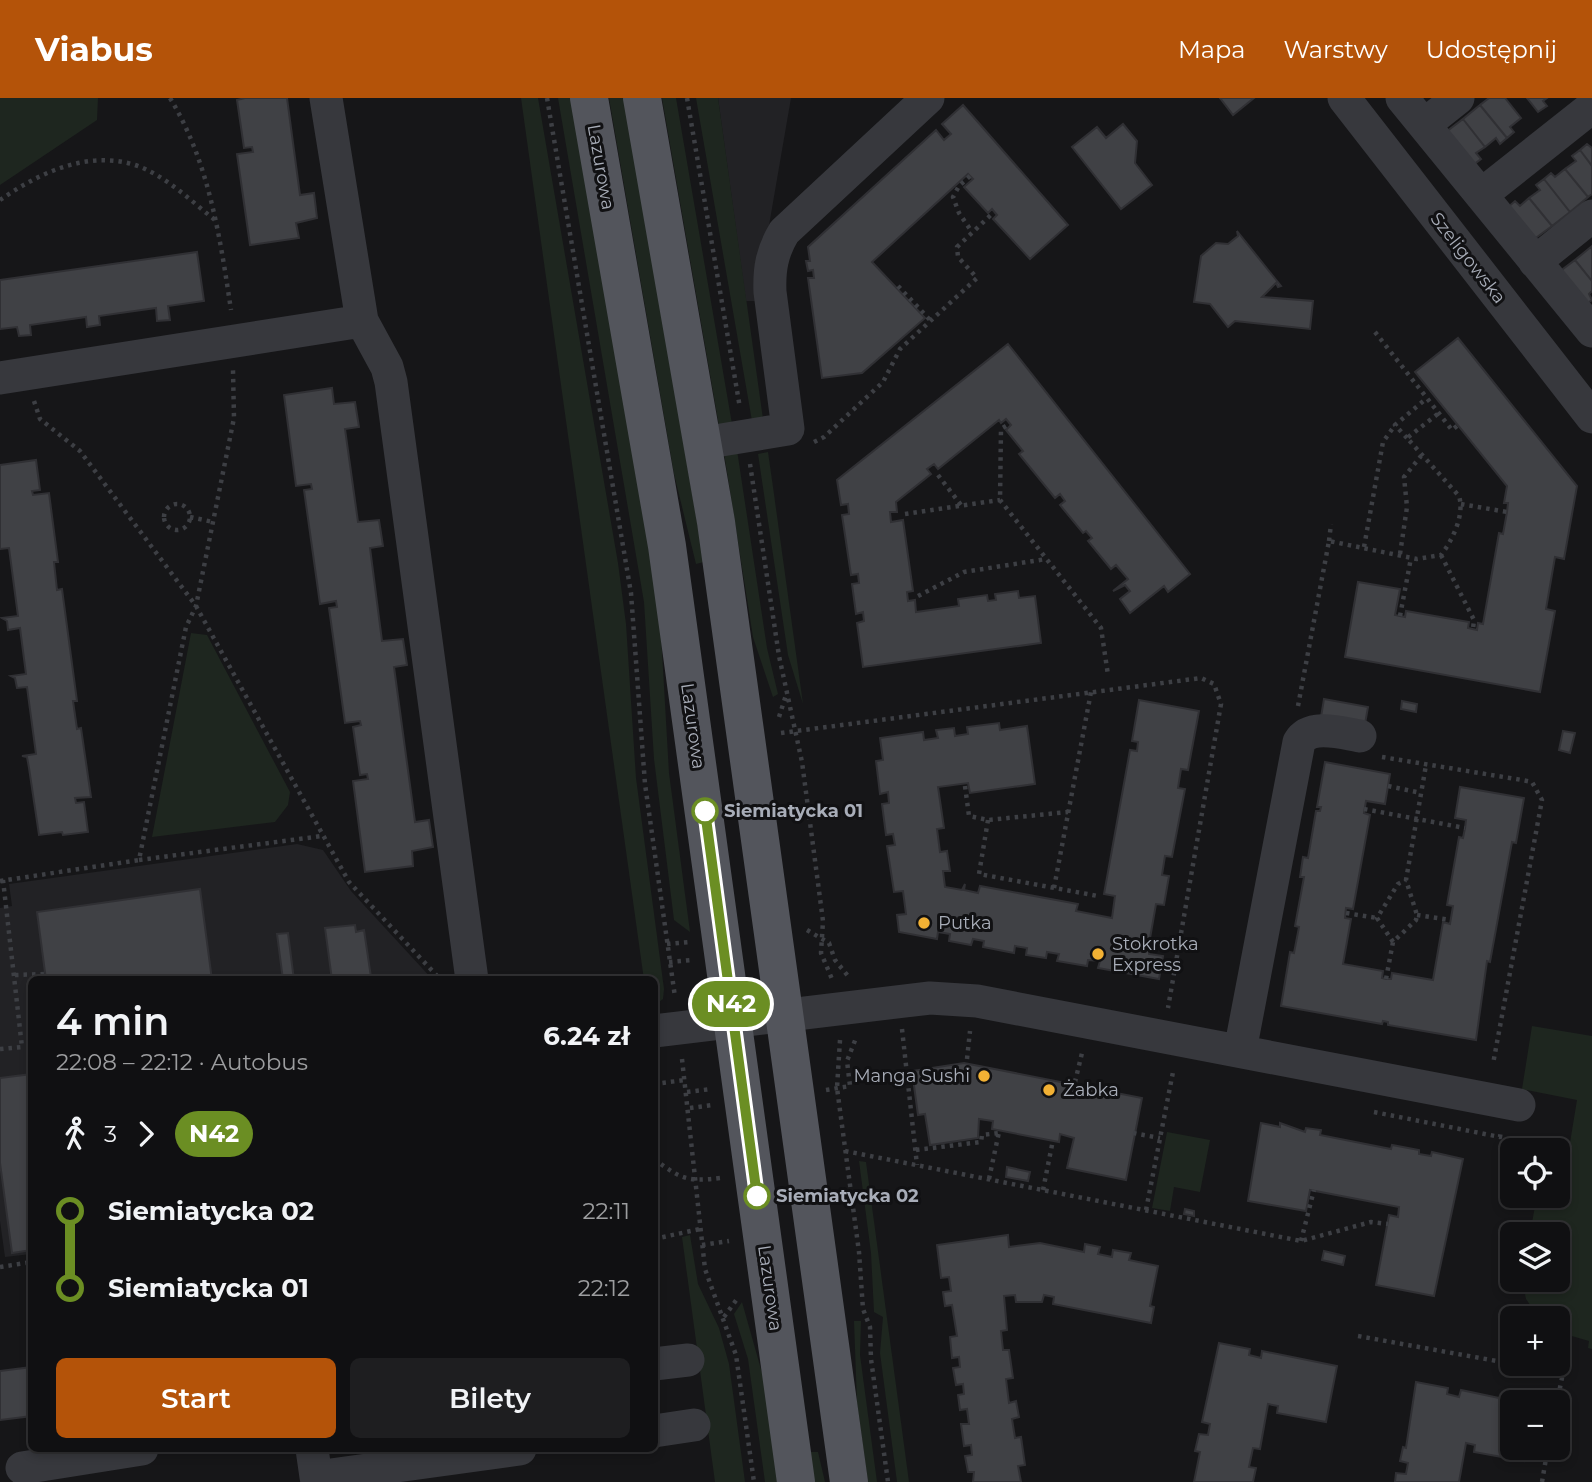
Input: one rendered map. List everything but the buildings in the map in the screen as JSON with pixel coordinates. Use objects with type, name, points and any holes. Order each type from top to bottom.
[{"type":"main road","name":"Lazurowa","points":[[589,98],[667,546],[796,1482]]},
{"type":"main road","points":[[642,98],[703,443],[786,1015],[849,1482]]},
{"type":"street","points":[[326,98],[362,321],[387,367],[391,382],[471,976]]},
{"type":"street","points":[[703,443],[788,429],[770,292],[769,273],[775,247],[783,232],[928,98]]},
{"type":"street","name":"Szeligowska","points":[[1344,98],[1592,417]]},
{"type":"street","points":[[1402,98],[1592,331]]},
{"type":"street","points":[[1424,125],[1458,98]]},
{"type":"street","points":[[1481,195],[1592,107]]},
{"type":"street","points":[[1535,262],[1592,216]]},
{"type":"street","points":[[15,376],[362,321]]},
{"type":"street","points":[[1240,1051],[1299,742],[1308,734],[1325,731],[1367,746]]},
{"type":"street","points":[[658,1030],[930,998],[977,1001],[1519,1105]]},
{"type":"street","points":[[658,1364],[688,1360]]},
{"type":"street","points":[[658,1430],[694,1425]]},
{"type":"street","points":[[22,1468],[123,1452]]},
{"type":"street","points":[[312,1452],[316,1477],[498,1452]]},
{"type":"path","points":[[139,860],[186,627],[197,606],[234,418],[236,386],[215,221],[199,153],[170,98]]},
{"type":"path","points":[[547,98],[631,593],[645,784],[675,999]]},
{"type":"path","points":[[687,98],[779,656],[796,731],[823,921],[820,946],[833,983]]},
{"type":"path","points":[[0,200],[58,167],[107,160],[137,166],[168,183],[215,221]]},
{"type":"path","points":[[970,176],[953,197],[959,213],[972,232]]},
{"type":"path","points":[[813,443],[824,437],[883,382],[900,349],[977,278],[956,253],[957,247],[994,212]]},
{"type":"path","points":[[898,286],[931,321]]},
{"type":"path","points":[[1375,332],[1452,430],[1458,425]]},
{"type":"path","points":[[15,376],[40,419],[80,451],[197,606],[349,882],[436,976]]},
{"type":"path","points":[[1364,547],[1383,442],[1395,425],[1427,398]]},
{"type":"path","points":[[1407,438],[1439,413]]},
{"type":"path","points":[[1006,425],[1001,429],[1000,500],[1101,628],[1108,675]]},
{"type":"path","points":[[1395,425],[1459,496],[1461,504],[1453,537],[1441,555]]},
{"type":"path","points":[[1399,554],[1407,507],[1404,477],[1421,456]]},
{"type":"path","points":[[938,475],[962,505]]},
{"type":"path","points":[[905,514],[1000,500]]},
{"type":"path","points":[[190,517],[189,523],[178,530],[166,525],[164,518],[166,511],[177,504],[183,506],[190,517],[213,522]]},
{"type":"path","points":[[1461,504],[1507,512]]},
{"type":"path","points":[[1297,715],[1331,524]]},
{"type":"path","points":[[1329,541],[1411,558],[1441,555]]},
{"type":"path","points":[[1441,555],[1474,620],[1473,629]]},
{"type":"path","points":[[1400,616],[1411,558]]},
{"type":"path","points":[[918,596],[964,572],[1046,559]]},
{"type":"path","points":[[781,733],[1201,678],[1214,684],[1221,704],[1166,1016]]},
{"type":"path","points":[[1054,888],[1091,692]]},
{"type":"path","points":[[1367,746],[1426,765],[1532,782],[1542,800],[1493,1064]]},
{"type":"path","points":[[1417,915],[1406,880],[1426,765]]},
{"type":"path","points":[[965,786],[969,816],[988,820],[1068,812]]},
{"type":"path","points":[[1388,786],[1421,793]]},
{"type":"path","points":[[1364,809],[1465,828]]},
{"type":"path","points":[[988,820],[979,874],[1098,896]]},
{"type":"path","points":[[22,1047],[2,880],[322,836]]},
{"type":"path","points":[[1377,918],[1398,884],[1406,880]]},
{"type":"path","points":[[1346,913],[1377,918],[1393,942]]},
{"type":"path","points":[[1417,915],[1450,920]]},
{"type":"path","points":[[1386,979],[1393,942],[1417,915]]},
{"type":"path","points":[[808,929],[829,943],[835,960],[851,979]]},
{"type":"path","points":[[667,944],[694,942]]},
{"type":"path","points":[[813,946],[820,946]]},
{"type":"path","points":[[669,962],[696,960]]},
{"type":"path","points":[[15,975],[45,974]]},
{"type":"path","points":[[902,1028],[917,1165]]},
{"type":"path","points":[[967,1059],[971,1031]]},
{"type":"path","points":[[824,1090],[850,1086],[847,1061],[857,1034]]},
{"type":"path","points":[[840,1035],[837,1088],[859,1252],[863,1309],[870,1327],[871,1359],[888,1482]]},
{"type":"path","points":[[0,1049],[28,1047]]},
{"type":"path","points":[[1075,1082],[1082,1054]]},
{"type":"path","points":[[682,1059],[690,1108],[694,1181],[708,1282],[736,1355],[754,1482]]},
{"type":"path","points":[[1146,1210],[1173,1072]]},
{"type":"path","points":[[658,1083],[685,1080]]},
{"type":"path","points":[[687,1092],[714,1088]]},
{"type":"path","points":[[690,1108],[716,1105]]},
{"type":"path","points":[[916,1150],[981,1142],[982,1135],[999,1131],[989,1179]]},
{"type":"path","points":[[1133,1133],[1160,1138]]},
{"type":"path","points":[[1043,1190],[1053,1140]]},
{"type":"path","points":[[845,1151],[1160,1211],[1301,1241],[1371,1222],[1388,1224]]},
{"type":"path","points":[[658,1162],[679,1177],[694,1181],[720,1178]]},
{"type":"path","points":[[1301,1241],[1314,1191]]},
{"type":"path","points":[[658,1239],[701,1229]]},
{"type":"path","points":[[702,1245],[729,1241]]},
{"type":"path","points":[[0,1267],[28,1263]]},
{"type":"path","points":[[1358,1336],[1563,1373],[1559,1390]]},
{"type":"path","points":[[1542,1482],[1546,1460]]},
{"type":"shaded area","points":[[0,98],[98,98],[97,120],[0,185]]},
{"type":"shaded area","points":[[521,98],[538,98],[618,563],[626,624],[636,778],[664,989],[663,999],[658,1003],[658,976],[643,976]]},
{"type":"shaded area","points":[[558,98],[572,98],[650,550],[661,634],[669,773],[690,932],[674,920],[654,759],[644,602]]},
{"type":"shaded area","points":[[609,98],[624,98],[704,562],[696,564],[674,474]]},
{"type":"shaded area","points":[[662,98],[676,98],[732,424],[719,426]]},
{"type":"shaded area","points":[[696,98],[718,98],[763,419],[752,421]]},
{"type":"shaded area","points":[[718,98],[791,98],[756,301],[746,301]]},
{"type":"shaded area","points":[[737,450],[767,648],[778,694],[773,697],[753,637],[724,453]]},
{"type":"shaded area","points":[[768,452],[803,704],[788,655],[758,454]]},
{"type":"shaded area","points":[[191,633],[207,635],[290,792],[288,805],[275,822],[152,837]]},
{"type":"shaded area","points":[[297,844],[323,850],[351,891],[429,976],[28,976],[28,1254],[5,1257],[0,1221],[0,908],[12,906],[9,884]]},
{"type":"shaded area","points":[[1532,1026],[1592,1036],[1592,1349],[1588,1348],[1589,1341],[1570,1335],[1570,1306],[1531,1306],[1526,1299],[1525,1292],[1570,1292],[1570,1222],[1532,1222],[1535,1208],[1570,1208],[1570,1143],[1577,1100],[1522,1089]]},
{"type":"shaded area","points":[[1167,1132],[1210,1140],[1200,1192],[1174,1187],[1170,1211],[1152,1208]]},
{"type":"shaded area","points":[[859,1161],[866,1162],[909,1482],[897,1482],[880,1353],[883,1317],[874,1312],[871,1253]]},
{"type":"shaded area","points":[[690,1235],[698,1284],[719,1328],[729,1364],[745,1482],[715,1482],[682,1237]]},
{"type":"shaded area","points":[[742,1302],[764,1380],[779,1482],[765,1482],[748,1359],[734,1314]]},
{"type":"shaded area","points":[[854,1321],[861,1321],[860,1355],[877,1482],[868,1482],[857,1403]]},
{"type":"shaded area","points":[[810,1452],[818,1452],[825,1482],[814,1482]]},
{"type":"bus line","name":"N42","points":[[705,811],[757,1196]]},
{"type":"place","name":"Siemiatycka 01","points":[[705,811]]},
{"type":"place","name":"Putka","points":[[924,923]]},
{"type":"place","name":"Stokrotka Express","points":[[1098,954]]},
{"type":"place","name":"Manga Sushi","points":[[984,1076]]},
{"type":"place","name":"Żabka","points":[[1049,1090]]},
{"type":"place","name":"Siemiatycka 02","points":[[757,1196]]}]
